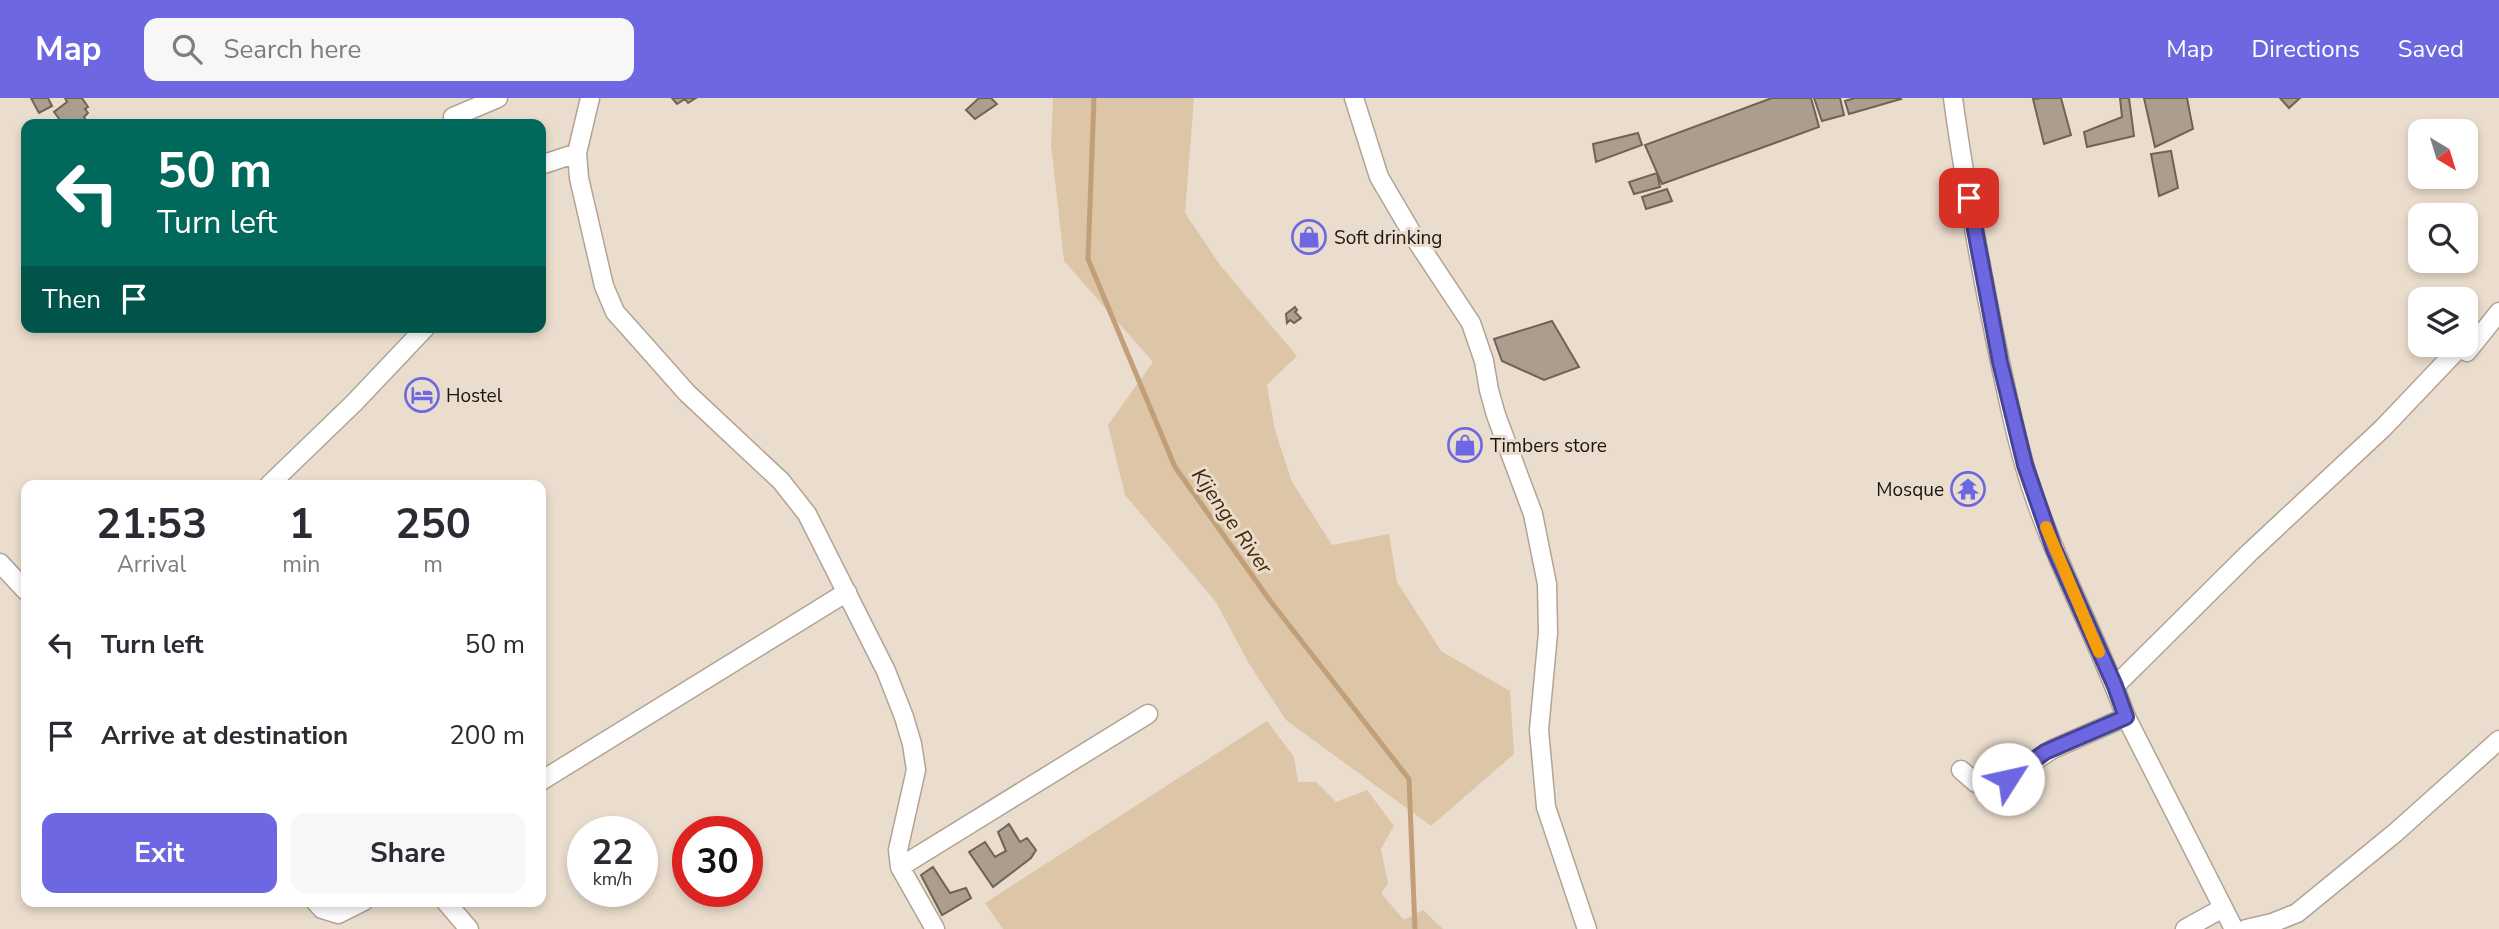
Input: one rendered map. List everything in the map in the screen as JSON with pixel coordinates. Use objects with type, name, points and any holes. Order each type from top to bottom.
[{"type":"street","points":[[453,117],[498,98]]},
{"type":"street","points":[[590,98],[577,153],[592,244],[604,286],[615,312],[687,393],[781,481],[807,514],[886,671],[912,744],[916,770],[898,849],[900,867],[934,929]]},
{"type":"street","points":[[1354,98],[1379,177],[1416,240],[1471,323],[1484,361],[1496,415],[1533,514],[1547,584],[1548,633],[1539,730],[1546,807],[1587,929]]},
{"type":"street","points":[[1953,98],[2000,362],[2025,465],[2054,549],[2115,686],[2126,717],[2234,929]]},
{"type":"street","points":[[546,163],[577,153]]},
{"type":"street","points":[[2115,686],[2249,553],[2383,428],[2499,312]]},
{"type":"street","points":[[274,480],[354,403],[420,333]]},
{"type":"street","points":[[0,563],[21,586]]},
{"type":"street","points":[[546,777],[847,592]]},
{"type":"street","points":[[900,867],[1148,714]]},
{"type":"street","points":[[1961,770],[1976,783],[1998,783],[2045,752],[2126,717]]},
{"type":"street","points":[[2246,929],[2297,913],[2395,832],[2499,740]]},
{"type":"street","points":[[321,907],[338,914],[352,907]]},
{"type":"street","points":[[450,907],[469,929]]},
{"type":"street","points":[[2185,929],[2223,908]]},
{"type":"shaded area","points":[[1053,98],[1194,98],[1185,213],[1220,265],[1297,356],[1267,385],[1275,430],[1292,482],[1332,545],[1389,534],[1397,582],[1441,651],[1510,691],[1514,754],[1431,826],[1286,720],[1248,662],[1216,602],[1125,495],[1108,425],[1153,362],[1064,261],[1051,144]]},
{"type":"shaded area","points":[[1267,721],[1294,757],[1298,782],[1316,782],[1336,802],[1367,790],[1394,826],[1381,849],[1388,884],[1381,893],[1404,920],[1423,910],[1443,929],[1003,929],[985,903]]},
{"type":"building","points":[[31,98],[48,98],[52,106],[39,113]]},
{"type":"building","points":[[65,98],[82,98],[88,107],[85,109],[88,113],[85,119],[59,119],[54,112],[67,102]]},
{"type":"building","points":[[672,98],[696,98],[688,103],[685,99],[677,104]]},
{"type":"building","points":[[979,98],[991,98],[997,104],[975,119],[966,110]]},
{"type":"building","points":[[1772,98],[1811,98],[1819,127],[1662,184],[1645,145]]},
{"type":"building","points":[[1814,98],[1840,98],[1844,115],[1822,121]]},
{"type":"building","points":[[1855,98],[1901,99],[1849,114],[1845,101]]},
{"type":"building","points":[[2061,98],[2071,135],[2044,144],[2033,99]]},
{"type":"building","points":[[2120,98],[2129,98],[2134,136],[2087,147],[2084,132],[2122,117]]},
{"type":"building","points":[[2144,98],[2187,98],[2193,129],[2155,147]]},
{"type":"building","points":[[2280,98],[2300,98],[2289,108]]},
{"type":"building","points":[[1638,133],[1642,145],[1596,162],[1593,144]]},
{"type":"building","points":[[2171,151],[2178,188],[2159,196],[2151,154]]},
{"type":"building","points":[[1657,173],[1660,187],[1634,194],[1629,182]]},
{"type":"building","points":[[1667,189],[1672,201],[1646,209],[1642,197]]},
{"type":"building","points":[[1295,307],[1295,312],[1301,318],[1294,323],[1290,320],[1287,323],[1286,314]]},
{"type":"building","points":[[1552,321],[1579,367],[1544,380],[1502,361],[1494,339]]},
{"type":"building","points":[[1009,824],[1020,842],[1027,838],[1036,850],[1031,858],[993,887],[969,852],[985,842],[995,857],[1006,851],[998,832]]},
{"type":"building","points":[[933,867],[950,893],[966,888],[971,898],[942,915],[921,875]]},
{"type":"waterway","name":"Kijenge River","points":[[1094,98],[1088,259],[1175,467],[1271,602],[1409,779],[1415,929]]},
{"type":"slow traffic","points":[[2046,527],[2099,652]]},
{"type":"place","name":"Soft drinking","points":[[1309,237]]},
{"type":"place","name":"Hostel","points":[[422,395]]},
{"type":"place","name":"Timbers store","points":[[1465,445]]},
{"type":"place","name":"Mosque","points":[[1968,489]]},
{"type":"route","points":[[1969,198],[2000,362],[2025,465],[2054,549],[2115,686],[2126,717],[2045,752],[2008,779]]}]
